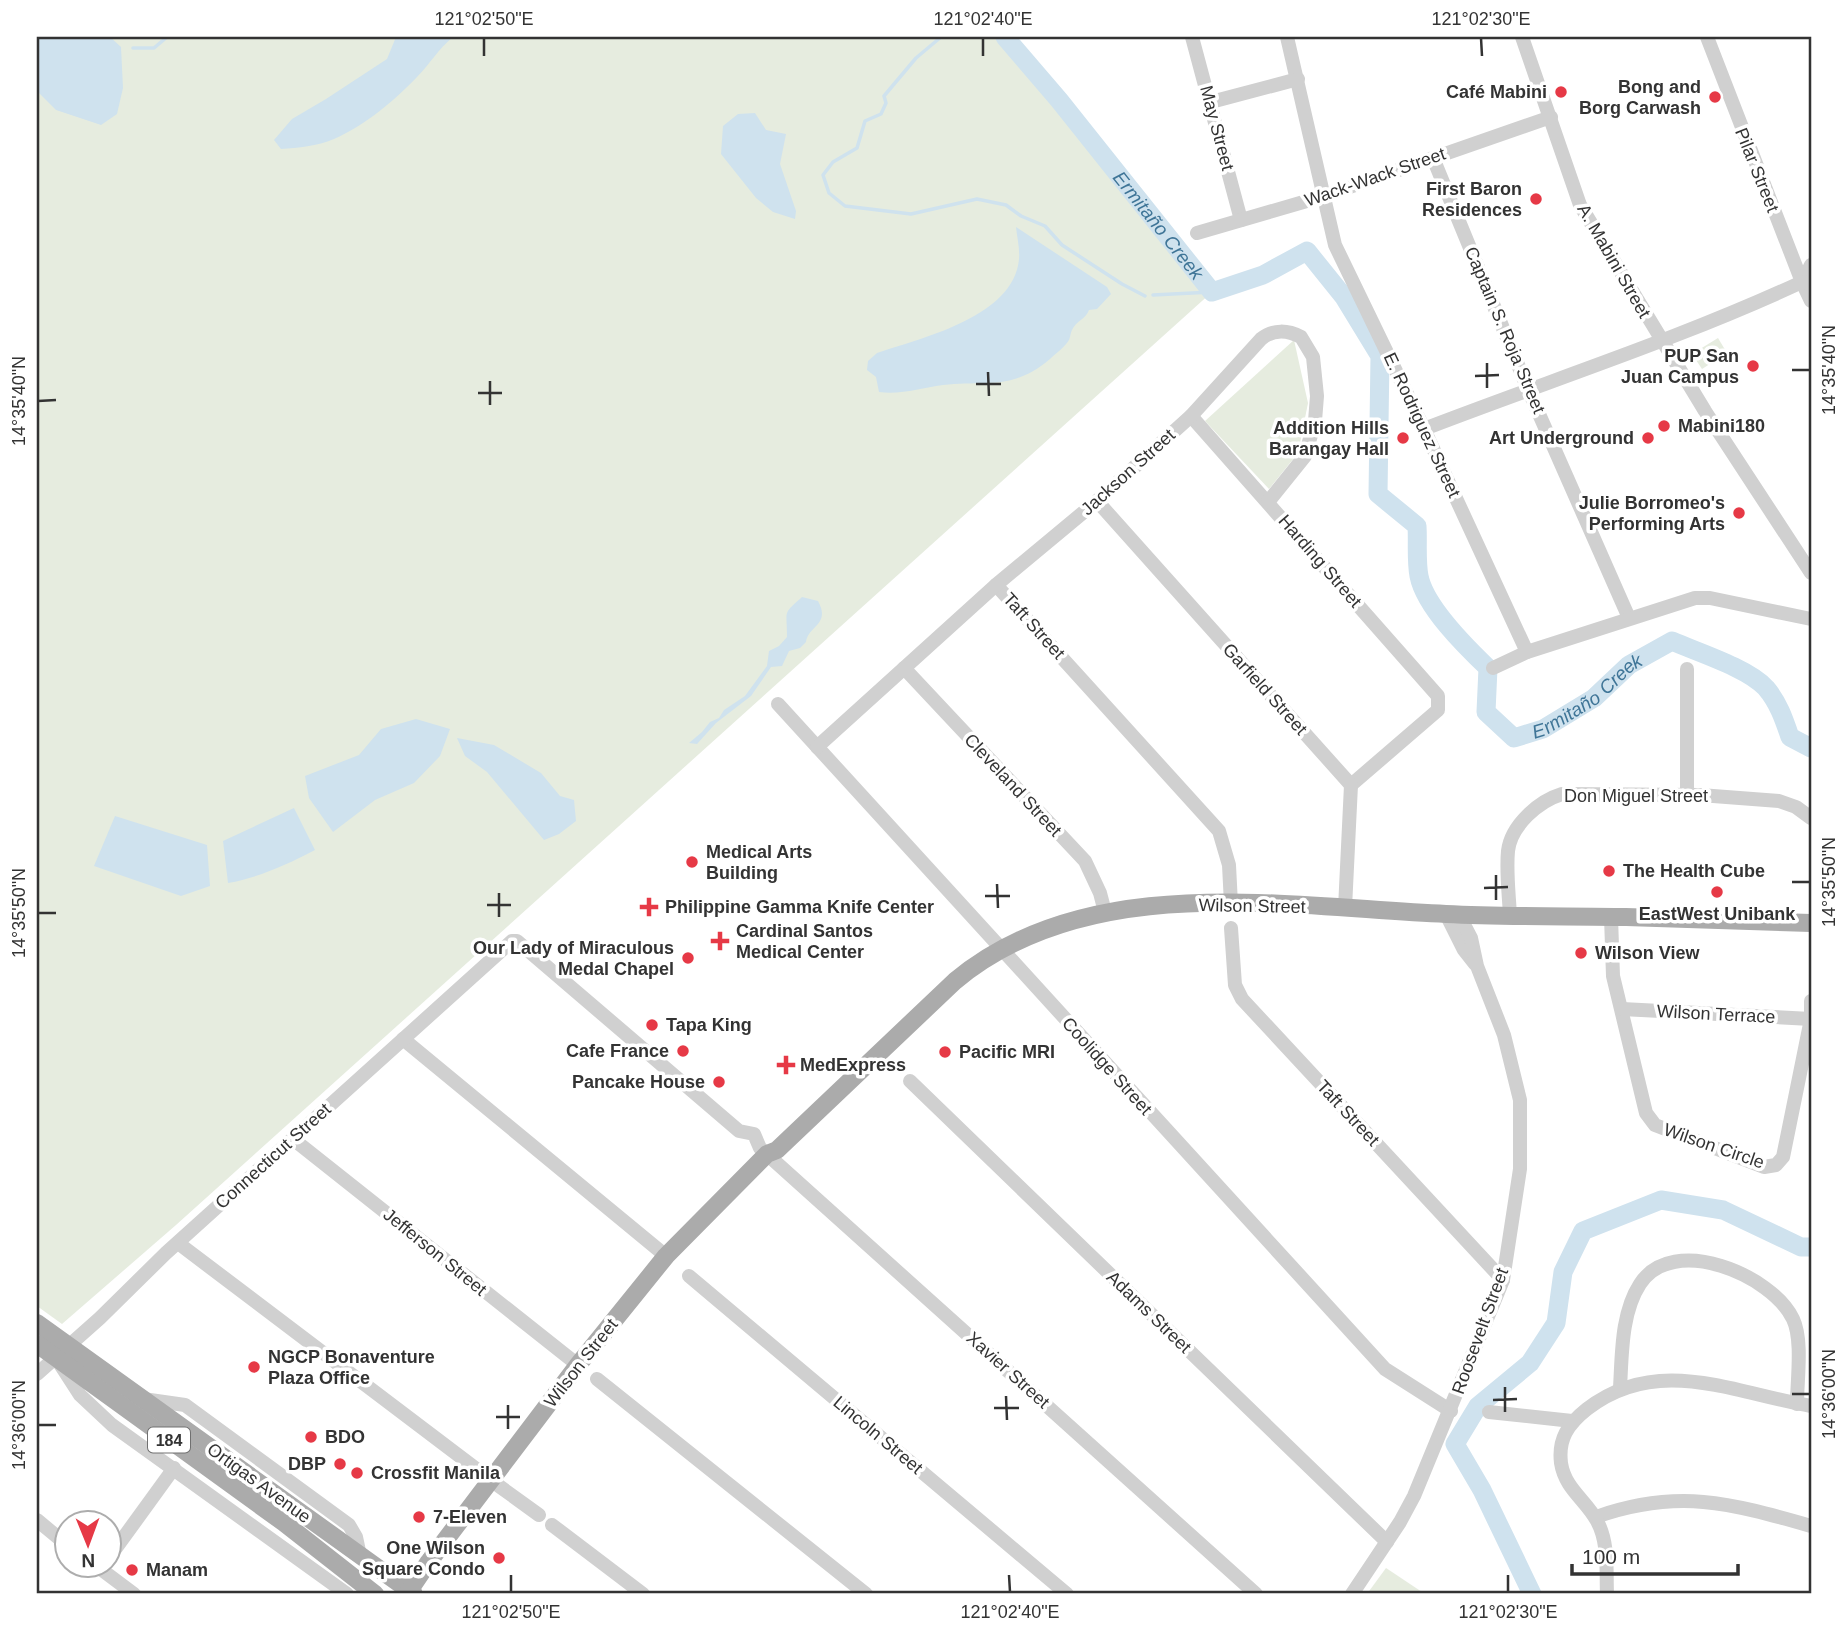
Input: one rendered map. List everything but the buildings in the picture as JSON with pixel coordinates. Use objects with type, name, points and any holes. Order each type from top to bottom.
[{"type":"main road","name":"Wilson Street","points":[[413,1593],[578,1365],[666,1256],[769,1153],[955,981],[977,962],[1000,948],[1038,930],[1105,912],[1158,905],[1231,904],[1510,916],[1811,923]]},
{"type":"main road","name":"Wilson Street","points":[[413,1593],[479,1497],[495,1483],[674,1260],[769,1153]]},
{"type":"main road","name":"Ortigas Avenue","points":[[37,1323],[62,1352],[375,1594]]},
{"type":"main road","name":"Ortigas Avenue","points":[[37,1344],[62,1352],[143,1399],[413,1593]]},
{"type":"street","name":"May Street","points":[[1192,37],[1241,220]]},
{"type":"street","name":"E. Rodriguez Street","points":[[1287,37],[1335,245],[1527,652]]},
{"type":"street","name":"A. Mabini Street","points":[[1522,37],[1580,205],[1662,342],[1811,573]]},
{"type":"street","name":"Pilar Street","points":[[1707,37],[1811,301]]},
{"type":"street","points":[[1211,102],[1297,79]]},
{"type":"street","name":"Wack-Wack Street","points":[[1197,233],[1324,196],[1551,117]]},
{"type":"street","name":"Captain S. Roja Street","points":[[1433,158],[1528,389],[1629,618]]},
{"type":"street","points":[[1424,429],[1662,342],[1806,283],[1811,265]]},
{"type":"street","name":"Jackson Street","points":[[817,747],[996,585],[1097,501],[1191,415],[1266,335],[1285,332],[1301,337],[1314,357],[1317,396],[1315,421],[1305,456],[1268,502]]},
{"type":"street","name":"Harding Street","points":[[1191,415],[1438,696],[1438,710],[1351,785]]},
{"type":"street","name":"Garfield Street","points":[[1097,501],[1351,785]]},
{"type":"street","name":"Taft Street","points":[[996,585],[1219,831],[1229,865],[1231,904]]},
{"type":"street","points":[[1493,668],[1527,652],[1695,598],[1811,619]]},
{"type":"street","name":"Cleveland Street","points":[[904,668],[1086,861],[1105,912]]},
{"type":"street","points":[[1687,669],[1687,795]]},
{"type":"street","name":"Coolidge Street","points":[[778,704],[1385,1369],[1451,1411]]},
{"type":"street","points":[[1345,908],[1351,785]]},
{"type":"street","name":"Don Miguel Street","points":[[1510,916],[1508,849],[1513,836],[1526,818],[1549,798],[1562,794],[1687,795],[1779,801],[1796,807],[1811,818]]},
{"type":"street","name":"Roosevelt Street","points":[[1352,1594],[1414,1496],[1503,1280],[1520,1169],[1520,1100],[1504,1035],[1477,966],[1471,938],[1453,914]]},
{"type":"street","name":"Wilson Circle","points":[[1611,917],[1613,976],[1649,1120],[1655,1125],[1764,1167],[1776,1166],[1783,1157],[1811,1019],[1811,1000]]},
{"type":"street","name":"Taft Street","points":[[1231,929],[1235,985],[1242,999],[1503,1280]]},
{"type":"street","name":"Connecticut Street","points":[[37,1374],[512,941]]},
{"type":"street","name":"Xavier Street","points":[[512,941],[517,941],[739,1131],[754,1134],[769,1153],[1255,1594]]},
{"type":"street","name":"Wilson Terrace","points":[[1622,1009],[1811,1019]]},
{"type":"street","points":[[403,1039],[666,1256]]},
{"type":"street","name":"Adams Street","points":[[911,1081],[1387,1542]]},
{"type":"street","name":"Jefferson Street","points":[[293,1139],[578,1365]]},
{"type":"street","points":[[178,1243],[539,1515]]},
{"type":"street","points":[[1607,1594],[1605,1541],[1595,1517],[1569,1486],[1563,1473],[1560,1447],[1563,1435],[1572,1420],[1620,1388],[1677,1381],[1703,1382],[1804,1405],[1794,1320],[1772,1293],[1754,1281],[1708,1261],[1667,1264],[1641,1282],[1628,1315],[1620,1388]]},
{"type":"street","name":"Lincoln Street","points":[[690,1276],[1068,1594]]},
{"type":"street","points":[[62,1352],[80,1395],[113,1425],[347,1594]]},
{"type":"street","points":[[597,1380],[866,1594]]},
{"type":"street","points":[[1489,1412],[1572,1420]]},
{"type":"street","points":[[122,1537],[174,1468]]},
{"type":"street","points":[[1595,1517],[1643,1504],[1698,1500],[1743,1507],[1811,1526]]},
{"type":"street","points":[[37,1520],[52,1532]]},
{"type":"street","points":[[552,1525],[643,1594]]},
{"type":"street","points":[[117,1578],[134,1594]]},
{"type":"shaded area","points":[[37,37],[1004,37],[1212,292],[176,1225],[62,1324],[37,1306]]},
{"type":"shaded area","points":[[1718,338],[1727,353],[1702,369],[1692,354]]},
{"type":"shaded area","points":[[1294,340],[1308,403],[1298,453],[1269,489],[1205,421]]},
{"type":"shaded area","points":[[1386,1568],[1425,1594],[1367,1594]]},
{"type":"water","points":[[37,37],[110,37],[121,47],[123,88],[117,114],[101,125],[56,110],[37,91]]},
{"type":"water","points":[[396,37],[453,37],[399,95],[356,127],[321,143],[281,149],[274,140],[292,119],[387,59]]},
{"type":"water","points":[[755,113],[766,130],[786,134],[780,164],[796,211],[795,219],[773,212],[756,198],[721,154],[723,126],[738,114]]},
{"type":"water","points":[[1016,227],[1107,287],[1111,294],[1097,309],[1089,310],[1076,324],[1063,348],[1023,376],[999,382],[943,385],[895,393],[879,392],[876,377],[867,370],[868,361],[877,353],[963,322],[1001,296],[1013,279],[1019,259]]},
{"type":"water","points":[[802,597],[818,601],[822,615],[806,642],[800,648],[789,651],[782,666],[771,667],[751,696],[716,723],[697,744],[689,743],[710,722],[719,718],[724,710],[745,696],[767,666],[769,651],[779,646],[787,637],[787,613]]},
{"type":"water","points":[[416,719],[450,729],[440,756],[414,783],[375,800],[333,832],[309,798],[305,776],[359,755],[381,729]]},
{"type":"water","points":[[457,738],[494,745],[541,773],[560,796],[574,800],[576,821],[559,834],[544,840],[487,772],[465,756]]},
{"type":"water","points":[[294,808],[315,850],[273,870],[228,883],[223,841]]},
{"type":"water","points":[[115,816],[207,845],[210,886],[181,896],[94,866]]},
{"type":"waterway","points":[[133,48],[154,48],[167,37]]},
{"type":"waterway","points":[[941,37],[916,58],[884,96],[886,103],[881,114],[865,121],[857,148],[833,162],[823,175],[829,193],[845,206],[911,214],[977,199],[1006,205],[1021,216],[1045,226],[1062,245],[1145,296]]},
{"type":"waterway","name":"Ermitaño Creek","points":[[1005,37],[1059,100],[1212,292],[1263,275],[1307,251],[1344,297],[1380,356],[1378,494],[1417,526],[1418,570],[1423,588],[1448,626],[1488,668],[1486,712],[1514,738],[1543,729],[1594,698],[1629,665],[1672,641],[1735,667],[1758,681],[1774,699],[1790,737],[1811,748]]},
{"type":"waterway","points":[[1153,295],[1212,292]]},
{"type":"waterway","name":"Ermitaño Creek","points":[[1532,1594],[1482,1490],[1455,1444],[1478,1406],[1530,1363],[1556,1323],[1563,1272],[1583,1231],[1661,1200],[1723,1210],[1801,1247],[1811,1247]]},
{"type":"place","name":"Café Mabini","points":[[1561,92]]},
{"type":"place","name":"Bong and Borg Carwash","points":[[1715,97]]},
{"type":"place","name":"First Baron Residences","points":[[1536,199]]},
{"type":"place","name":"PUP San Juan Campus","points":[[1753,366]]},
{"type":"place","name":"Mabini180","points":[[1664,426]]},
{"type":"place","name":"Addition Hills Barangay Hall","points":[[1403,438]]},
{"type":"place","name":"Art Underground","points":[[1648,438]]},
{"type":"place","name":"Julie Borromeo's Performing Arts","points":[[1739,513]]},
{"type":"place","name":"Medical Arts Building","points":[[692,862]]},
{"type":"place","name":"The Health Cube","points":[[1609,871]]},
{"type":"place","name":"EastWest Unibank","points":[[1717,892]]},
{"type":"place","name":"Philippine Gamma Knife Center","points":[[649,907]]},
{"type":"place","name":"Cardinal Santos Medical Center","points":[[720,941]]},
{"type":"place","name":"Wilson View","points":[[1581,953]]},
{"type":"place","name":"Our Lady of Miraculous Medal Chapel","points":[[688,958]]},
{"type":"place","name":"Tapa King","points":[[652,1025]]},
{"type":"place","name":"Cafe France","points":[[683,1051]]},
{"type":"place","name":"Pacific MRI","points":[[945,1052]]},
{"type":"place","name":"MedExpress","points":[[786,1065]]},
{"type":"place","name":"Pancake House","points":[[719,1082]]},
{"type":"place","name":"NGCP Bonaventure Plaza Office","points":[[254,1367]]},
{"type":"place","name":"BDO","points":[[311,1437]]},
{"type":"place","name":"DBP","points":[[340,1464]]},
{"type":"place","name":"Crossfit Manila","points":[[357,1473]]},
{"type":"place","name":"7-Eleven","points":[[419,1517]]},
{"type":"place","name":"One Wilson Square Condo","points":[[499,1558]]},
{"type":"place","name":"Manam","points":[[132,1570]]}]
